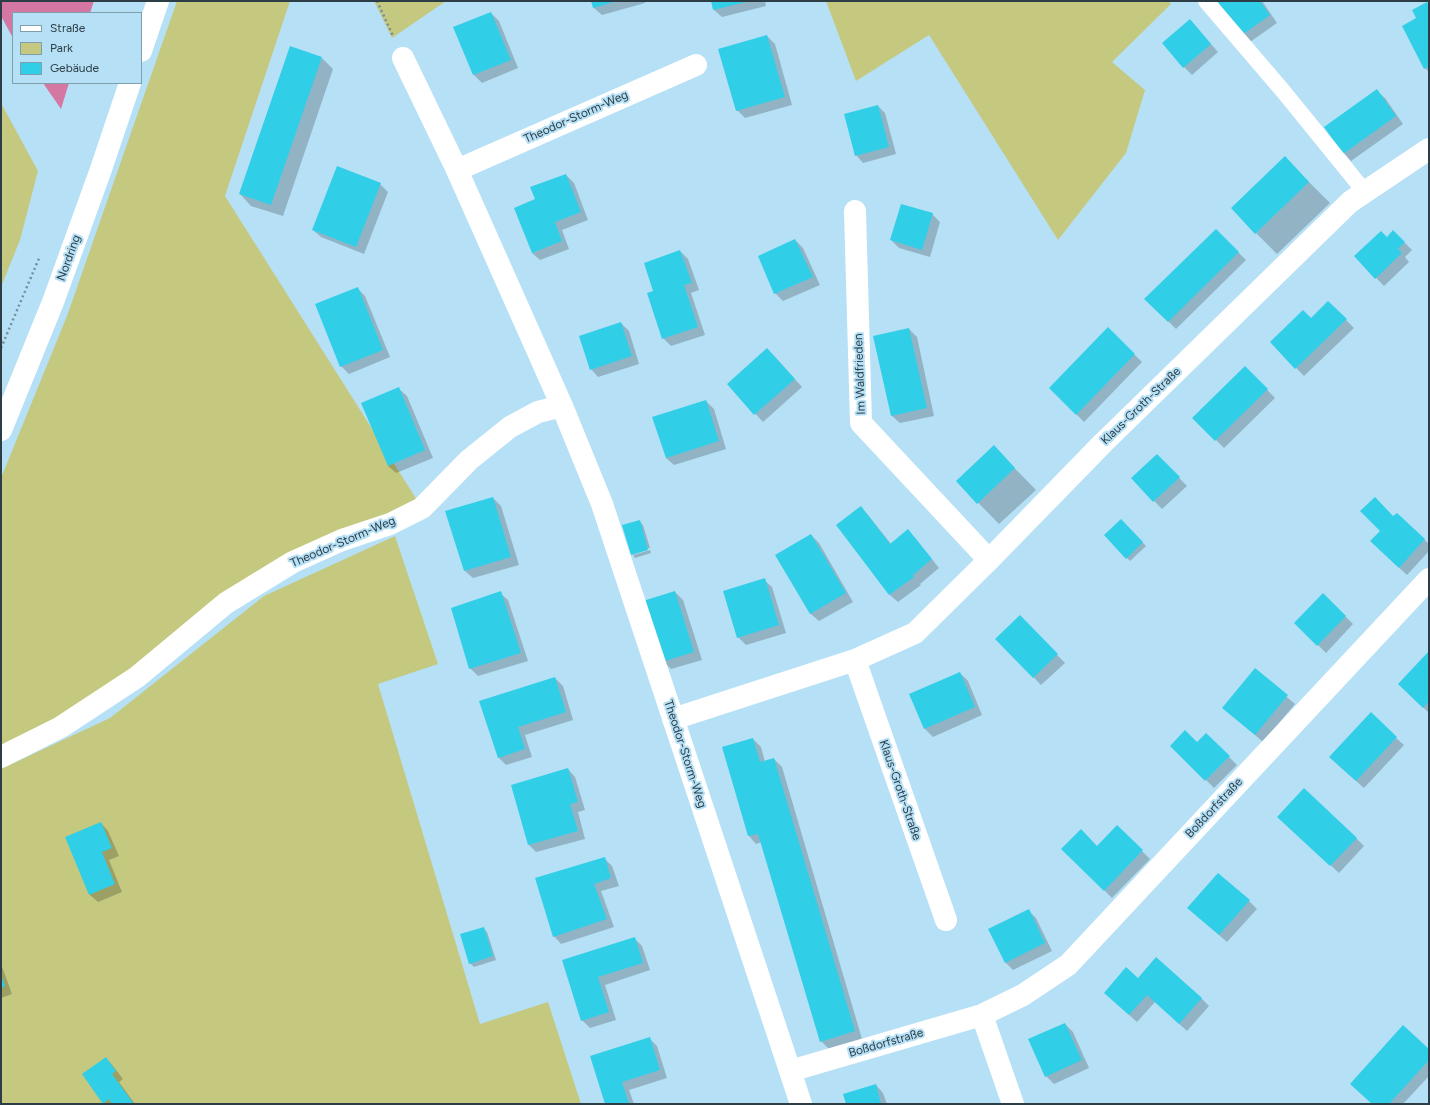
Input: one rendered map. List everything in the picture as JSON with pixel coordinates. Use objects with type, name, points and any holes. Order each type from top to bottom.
[{"type":"street","points":[[142,48],[158,1]]},
{"type":"street","name":"Theodor-Storm-Weg","points":[[403,58],[457,170],[562,406],[602,504],[800,1104]]},
{"type":"street","name":"Theodor-Storm-Weg","points":[[457,170],[696,65]]},
{"type":"street","name":"Nordring","points":[[1,430],[53,302],[100,172],[130,84]]},
{"type":"street","name":"Klaus-Groth-Straße","points":[[674,719],[855,660],[915,633],[989,560],[1098,448],[1350,202],[1429,149]]},
{"type":"street","name":"Im Waldfrieden","points":[[855,211],[862,423],[989,560]]},
{"type":"street","name":"Theodor-Storm-Weg","points":[[1,757],[61,727],[137,677],[226,602],[293,562],[342,540],[390,524],[422,508],[469,460],[510,427],[538,412],[562,406]]},
{"type":"street","name":"Boßdorfstraße","points":[[790,1071],[982,1015],[1023,995],[1068,965],[1429,579]]},
{"type":"street","name":"Klaus-Groth-Straße","points":[[855,660],[946,920]]},
{"type":"street","points":[[982,1015],[1013,1104]]},
{"type":"lane","points":[[1206,1],[1283,91],[1365,192]]},
{"type":"path","points":[[377,1],[403,58]]},
{"type":"green space","points":[[177,1],[290,1],[225,196],[422,508],[342,540],[1,757],[1,478],[67,316]]},
{"type":"green space","points":[[374,1],[446,1],[392,38]]},
{"type":"green space","points":[[826,1],[1168,1],[1171,4],[1112,62],[1145,90],[1126,153],[1058,240],[929,35],[856,81]]},
{"type":"green space","points":[[1,103],[38,171],[20,240],[1,287]]},
{"type":"green space","points":[[395,536],[438,664],[378,684],[480,1024],[548,1002],[581,1104],[1,1104],[1,769],[110,718],[264,596]]},
{"type":"shaded area","points":[[1,1],[94,1],[90,12],[12,12],[12,36],[1,16]]},
{"type":"shaded area","points":[[44,84],[69,84],[61,109]]},
{"type":"building","points":[[591,1],[617,1],[593,8]]},
{"type":"building","points":[[711,1],[746,1],[746,2],[713,10]]},
{"type":"building","points":[[1217,1],[1260,1],[1270,15],[1242,35]]},
{"type":"building","points":[[1427,2],[1429,6],[1429,66],[1424,69],[1402,26],[1416,18],[1412,10]]},
{"type":"building","points":[[491,12],[511,60],[473,75],[453,27]]},
{"type":"building","points":[[1190,19],[1211,44],[1183,68],[1162,43]]},
{"type":"building","points":[[767,35],[785,97],[736,111],[718,49]]},
{"type":"building","points":[[290,46],[322,57],[271,205],[239,194]]},
{"type":"building","points":[[1377,89],[1396,116],[1343,154],[1324,127]]},
{"type":"building","points":[[878,105],[889,147],[855,156],[844,114]]},
{"type":"building","points":[[1285,156],[1309,182],[1255,234],[1231,208]]},
{"type":"building","points":[[337,166],[381,183],[356,247],[312,230]]},
{"type":"building","points":[[566,174],[581,212],[555,222],[562,241],[532,253],[514,208],[535,199],[530,187]]},
{"type":"building","points":[[901,204],[933,213],[922,250],[890,240]]},
{"type":"building","points":[[1216,229],[1239,252],[1168,322],[1144,299]]},
{"type":"building","points":[[1393,230],[1405,242],[1398,249],[1402,253],[1375,279],[1354,256],[1381,231],[1387,237]]},
{"type":"building","points":[[795,239],[813,277],[774,294],[758,256]]},
{"type":"building","points":[[680,250],[692,283],[684,285],[698,327],[662,339],[647,293],[653,291],[644,263]]},
{"type":"building","points":[[358,287],[383,350],[340,367],[315,304]]},
{"type":"building","points":[[1328,301],[1347,319],[1295,369],[1270,342],[1303,310],[1311,318]]},
{"type":"building","points":[[621,322],[632,356],[590,370],[579,336]]},
{"type":"building","points":[[1108,327],[1135,354],[1076,415],[1049,388]]},
{"type":"building","points":[[909,328],[927,408],[891,416],[873,336]]},
{"type":"building","points":[[767,348],[795,379],[754,415],[727,384]]},
{"type":"building","points":[[1245,366],[1268,389],[1215,441],[1192,418]]},
{"type":"building","points":[[399,387],[425,450],[388,466],[361,403]]},
{"type":"building","points":[[706,400],[719,441],[666,458],[652,417]]},
{"type":"building","points":[[994,445],[1015,468],[977,504],[956,481]]},
{"type":"building","points":[[1157,454],[1180,477],[1153,502],[1131,478]]},
{"type":"building","points":[[493,497],[511,557],[464,571],[445,511]]},
{"type":"building","points":[[1375,497],[1393,516],[1397,513],[1425,539],[1399,568],[1370,541],[1380,531],[1360,511]]},
{"type":"building","points":[[861,506],[890,544],[908,529],[932,559],[913,575],[914,577],[889,595],[836,525]]},
{"type":"building","points":[[1121,519],[1143,542],[1126,559],[1104,535]]},
{"type":"building","points":[[640,520],[648,550],[631,555],[622,525]]},
{"type":"building","points":[[811,534],[846,593],[810,614],[775,555]]},
{"type":"building","points":[[765,578],[779,625],[737,638],[723,591]]},
{"type":"building","points":[[501,591],[521,653],[469,669],[451,608]]},
{"type":"building","points":[[675,591],[694,652],[662,662],[643,601]]},
{"type":"building","points":[[1323,593],[1346,616],[1317,646],[1294,623]]},
{"type":"building","points":[[1020,615],[1058,654],[1033,678],[995,639]]},
{"type":"building","points":[[1429,651],[1429,701],[1423,708],[1398,684]]},
{"type":"building","points":[[1255,668],[1288,695],[1255,735],[1222,708]]},
{"type":"building","points":[[960,672],[975,707],[924,729],[909,694]]},
{"type":"building","points":[[555,677],[566,712],[518,727],[525,749],[498,758],[479,701]]},
{"type":"building","points":[[1371,712],[1397,737],[1356,781],[1329,757]]},
{"type":"building","points":[[1185,730],[1197,742],[1206,733],[1230,756],[1205,781],[1170,746]]},
{"type":"building","points":[[753,738],[760,762],[774,758],[855,1031],[820,1042],[758,834],[748,836],[722,747]]},
{"type":"building","points":[[568,768],[578,802],[570,804],[578,831],[528,845],[511,785]]},
{"type":"building","points":[[1304,788],[1357,838],[1330,866],[1277,817]]},
{"type":"building","points":[[101,822],[112,848],[102,852],[115,884],[89,895],[65,837]]},
{"type":"building","points":[[1117,825],[1143,850],[1104,891],[1061,849],[1081,829],[1097,846]]},
{"type":"building","points":[[605,857],[611,878],[594,884],[607,919],[553,937],[535,878]]},
{"type":"building","points":[[1218,873],[1250,900],[1219,935],[1187,908]]},
{"type":"building","points":[[1029,909],[1045,943],[1005,963],[988,929]]},
{"type":"building","points":[[484,927],[493,956],[469,964],[460,934]]},
{"type":"building","points":[[635,937],[643,963],[598,977],[609,1012],[581,1021],[562,960]]},
{"type":"building","points":[[1156,957],[1202,998],[1179,1024],[1147,995],[1129,1015],[1104,993],[1126,967],[1138,978]]},
{"type":"building","points":[[1,975],[5,986],[1,988]]},
{"type":"building","points":[[1065,1023],[1082,1060],[1045,1077],[1028,1039]]},
{"type":"building","points":[[1403,1025],[1429,1049],[1429,1060],[1389,1104],[1372,1104],[1350,1084]]},
{"type":"building","points":[[650,1037],[660,1070],[622,1082],[629,1104],[605,1104],[590,1056]]},
{"type":"building","points":[[106,1057],[116,1071],[112,1074],[134,1104],[112,1104],[109,1099],[103,1104],[82,1074]]},
{"type":"building","points":[[876,1084],[881,1104],[846,1104],[843,1094]]}]
